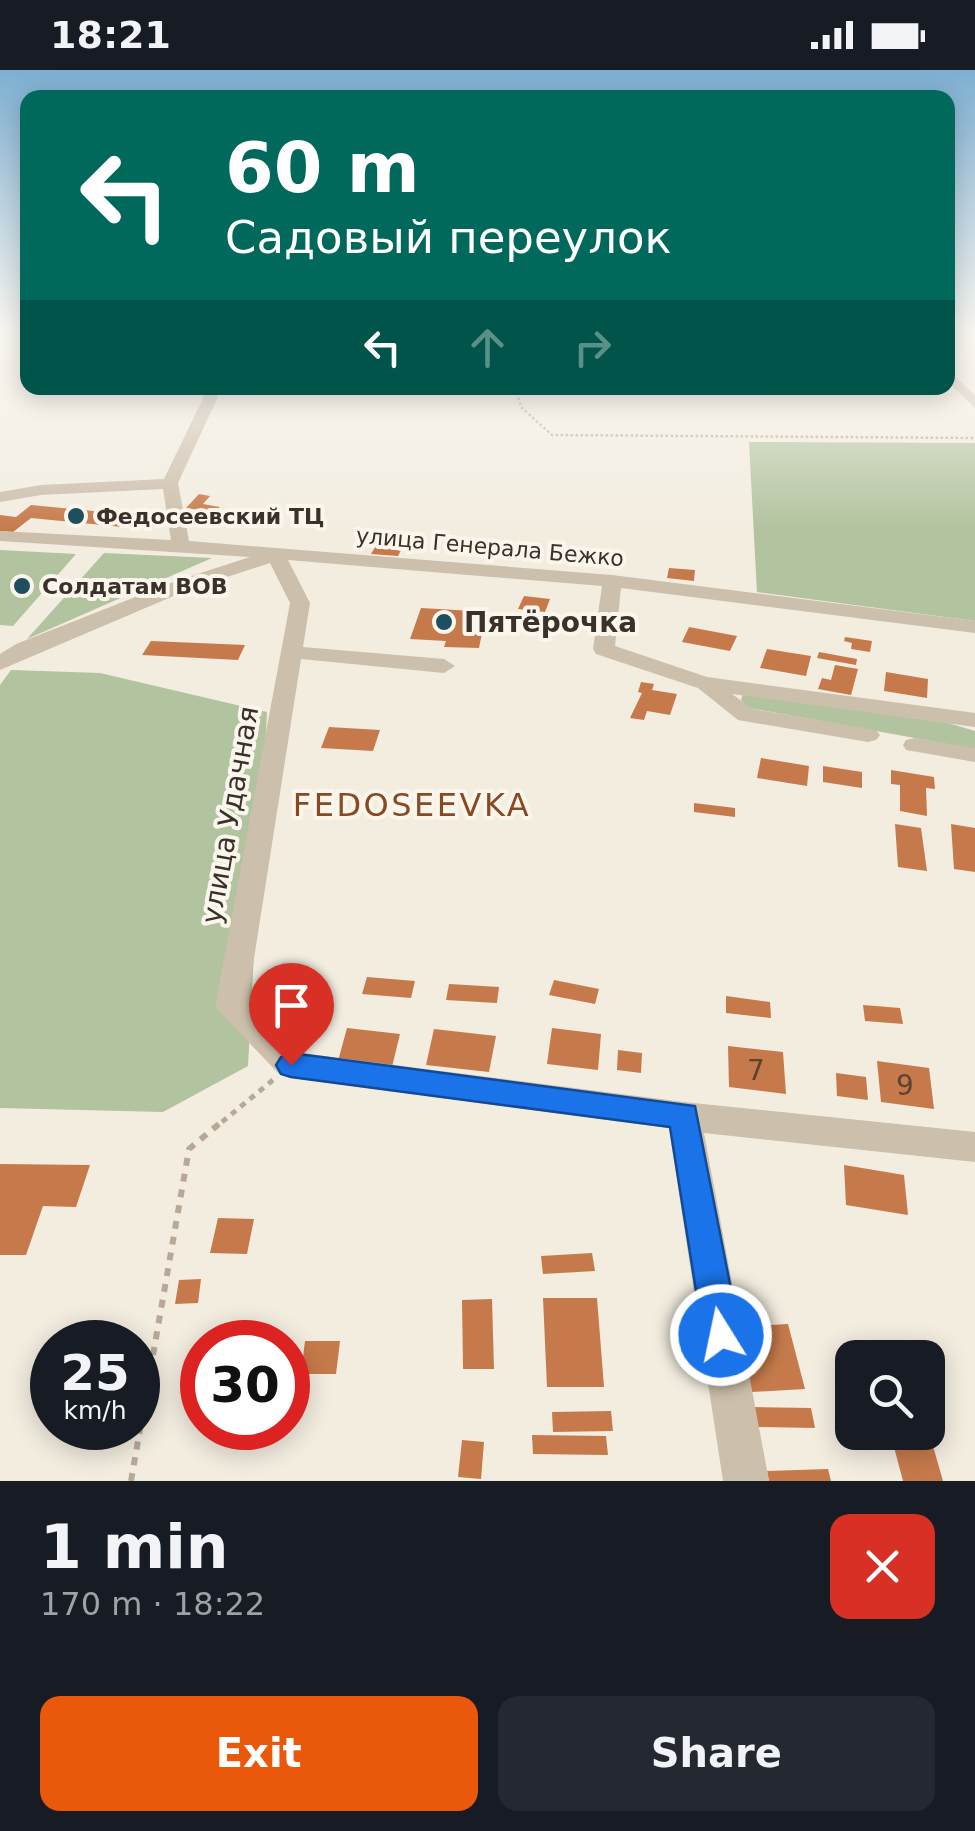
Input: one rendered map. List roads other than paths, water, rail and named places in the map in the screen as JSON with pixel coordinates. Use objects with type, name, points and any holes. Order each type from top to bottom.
[{"type":"street","points":[[182,546],[170,483],[210,398]]},
{"type":"street","points":[[0,496],[170,483]]},
{"type":"street","name":"улица Генерала Бежко","points":[[0,536],[182,546],[612,580],[975,628]]},
{"type":"street","points":[[0,663],[24,649],[183,585],[276,555]]},
{"type":"street","name":"улица Удачная","points":[[276,555],[300,603],[230,1007],[291,1065],[684,1116]]},
{"type":"street","points":[[612,580],[604,649],[704,683],[975,720]]},
{"type":"street","points":[[291,652],[444,666]]},
{"type":"street","points":[[704,683],[746,715],[868,736]]},
{"type":"street","points":[[916,745],[975,755]]},
{"type":"street","points":[[746,1481],[684,1116],[975,1147]]},
{"type":"place","name":"Федосеевский ТЦ","points":[[76,516]]},
{"type":"place","name":"Солдатам ВОВ","points":[[22,586]]},
{"type":"place","name":"Пятёрочка","points":[[444,622]]},
{"type":"district","name":"FEDOSEEVKA","points":[[412,805]]}]
